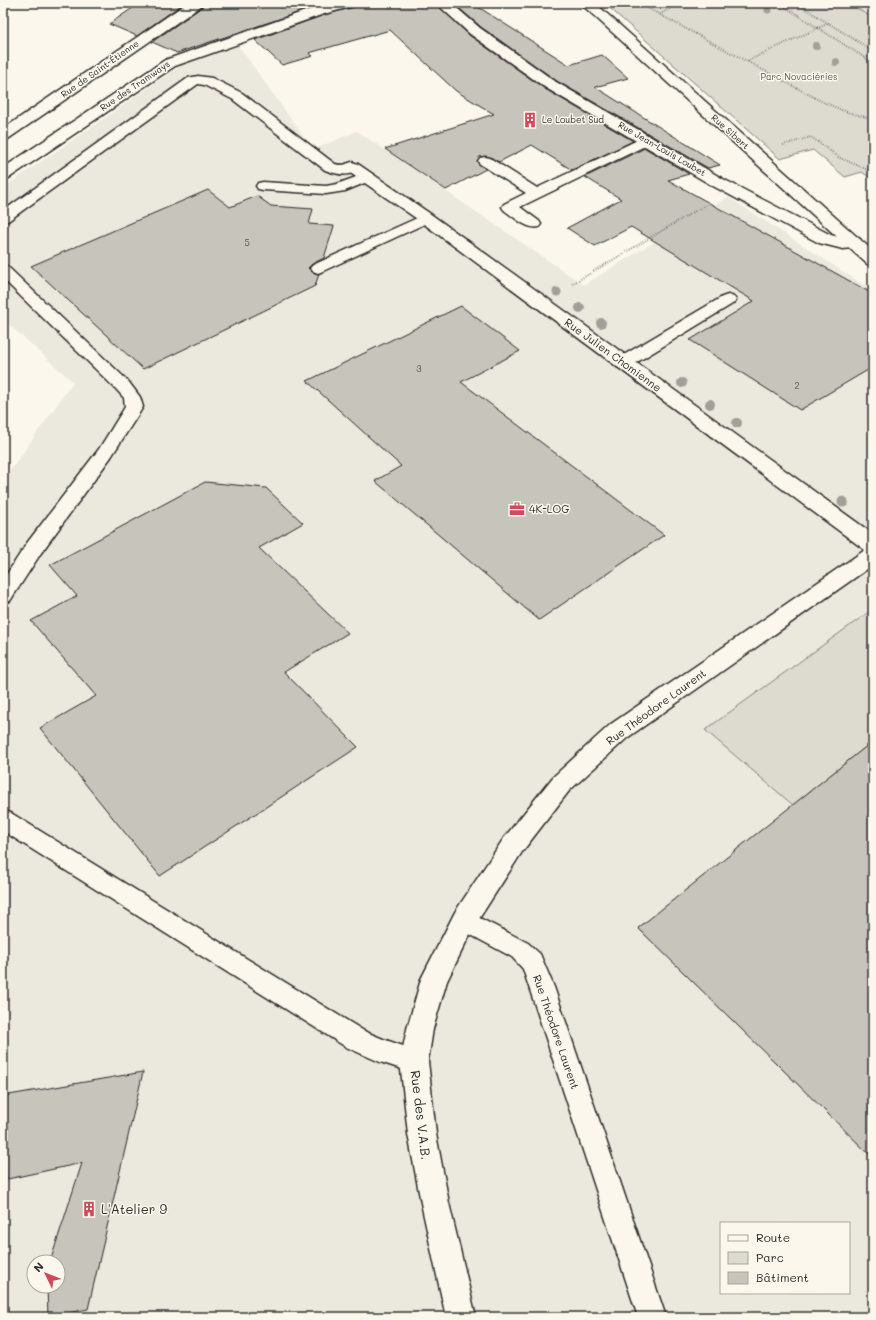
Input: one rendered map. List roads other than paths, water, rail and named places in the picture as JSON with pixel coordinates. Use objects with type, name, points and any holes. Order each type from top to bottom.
[{"type":"street","name":"Rue de Saint-Étienne","points":[[3,136],[196,3]]},
{"type":"street","name":"Rue des Tramways","points":[[3,174],[178,59],[319,11],[349,3]]},
{"type":"street","name":"Rue Jean-Louis Loubet","points":[[443,3],[475,31],[551,84],[719,183],[825,239],[843,244],[854,243]]},
{"type":"street","name":"Rue Sibert","points":[[587,3],[873,260]]},
{"type":"street","name":"Rue Julien Chomienne","points":[[359,172],[426,218],[873,545]]},
{"type":"street","name":"Rue Théodore Laurent","points":[[464,920],[513,845],[561,784],[619,731],[873,555]]},
{"type":"street","name":"Rue des V.A.B.","points":[[461,1317],[435,1203],[422,1134],[414,1061],[420,1029],[434,979],[464,920]]},
{"type":"lane","points":[[3,218],[193,81],[198,80],[207,81],[237,96],[330,167],[341,171],[359,172]]},
{"type":"lane","points":[[534,224],[509,207],[646,140]]},
{"type":"lane","points":[[485,161],[536,193]]},
{"type":"lane","points":[[263,186],[326,190],[340,188],[359,172]]},
{"type":"lane","points":[[318,268],[426,218]]},
{"type":"lane","points":[[3,270],[122,385],[132,397],[134,407],[105,453],[34,548],[3,596]]},
{"type":"lane","points":[[623,362],[663,340],[728,300]]},
{"type":"lane","points":[[3,820],[355,1039],[380,1050],[414,1061]]},
{"type":"lane","name":"Rue Théodore Laurent","points":[[464,920],[520,950],[532,962],[542,987],[652,1317]]},
{"type":"place","name":"Le Loubet Sud","points":[[530,120]]},
{"type":"place","name":"4K-LOG","points":[[517,509]]},
{"type":"place","name":"L'Atelier 9","points":[[89,1209]]},
{"type":"park label","name":"Parc Novaciéries","points":[[799,77]]}]
